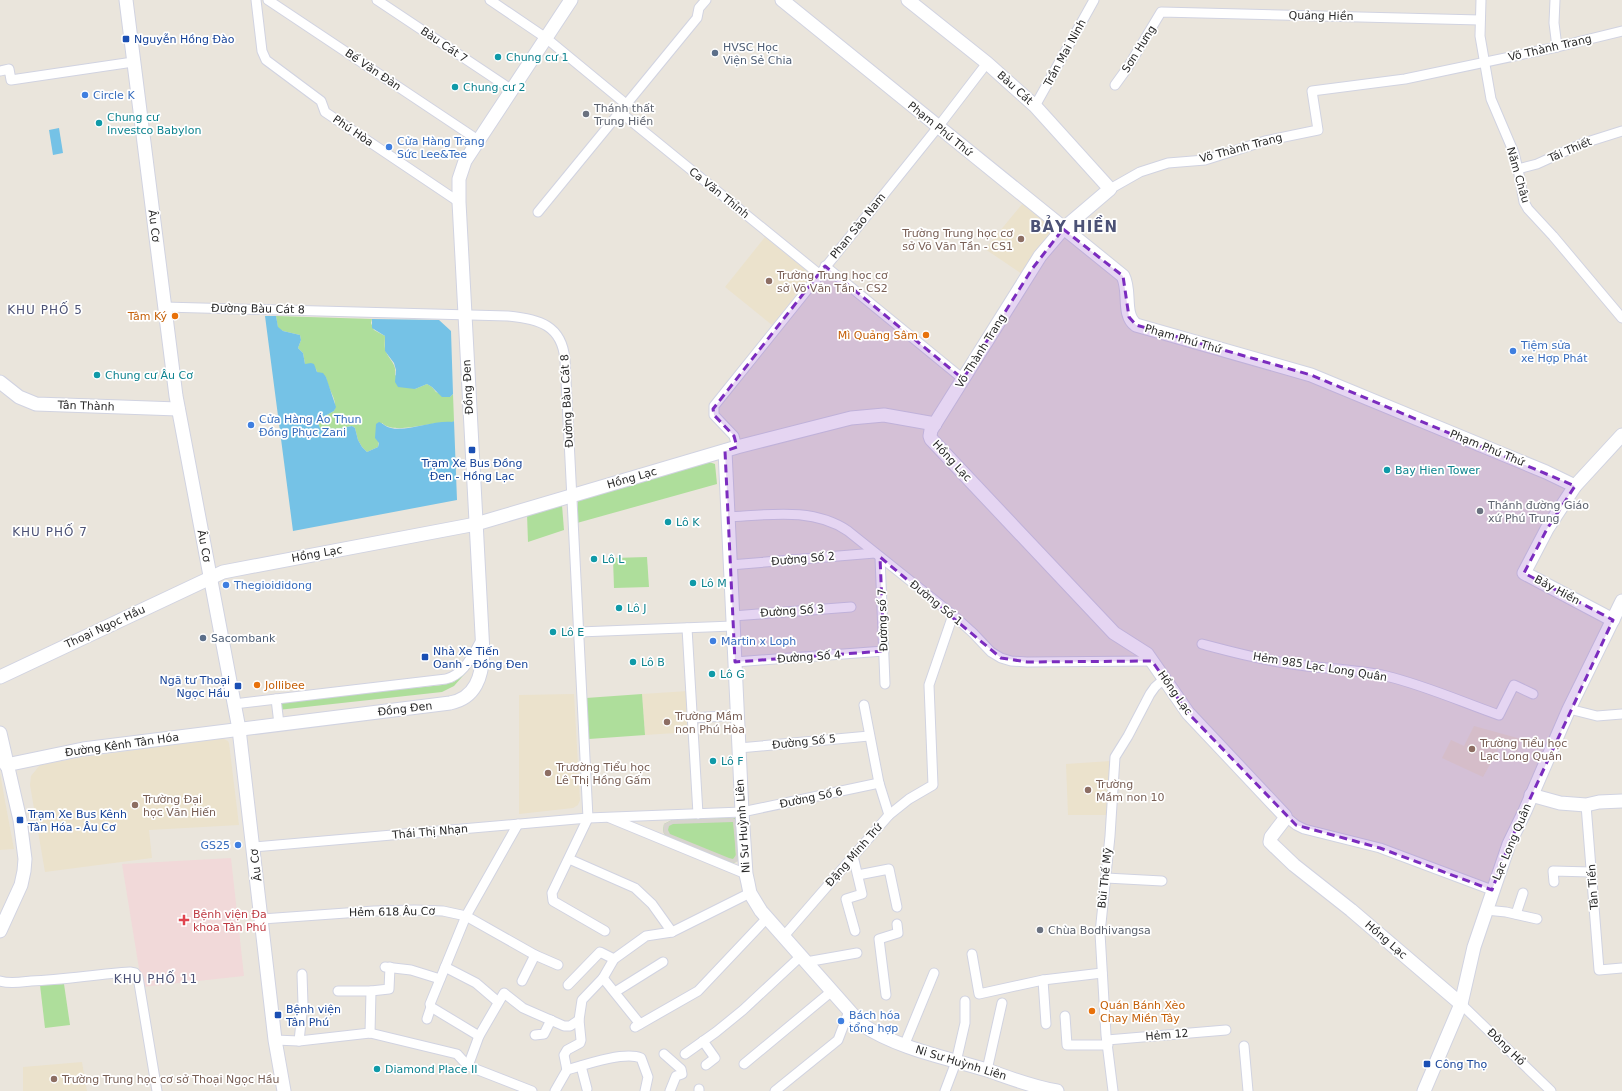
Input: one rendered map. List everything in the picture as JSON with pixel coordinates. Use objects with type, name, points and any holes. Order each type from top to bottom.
[{"type":"street","name":"Âu Cơ","points":[[126,0],[178,409],[239,729],[275,1040],[284,1091]]},
{"type":"street","name":"Phú Hòa","points":[[256,0],[262,50],[266,60],[321,102],[325,112],[459,202]]},
{"type":"street","name":"Bế Văn Đàn","points":[[268,0],[478,140]]},
{"type":"street","name":"Bàu Cát 7","points":[[377,0],[512,90]]},
{"type":"street","points":[[490,0],[546,38],[626,104]]},
{"type":"street","name":"Đồng Đen","points":[[239,729],[450,703],[460,700],[473,690],[479,681],[483,664],[482,638],[459,184],[461,171],[465,161],[571,0]]},
{"type":"street","points":[[538,212],[697,18],[699,8],[706,0]]},
{"type":"street","name":"Phạm Phú Thứ","points":[[782,0],[1063,229],[1123,276],[1127,286],[1129,317],[1136,325],[1311,375],[1546,472],[1575,486]]},
{"type":"street","name":"Bàu Cát","points":[[908,0],[987,63],[1035,106],[1110,189]]},
{"type":"street","name":"Trần Mai Ninh","points":[[1035,106],[1094,0]]},
{"type":"street","name":"Năm Châu","points":[[1481,0],[1480,36],[1491,99],[1514,153],[1522,196],[1528,209],[1553,236],[1622,318]]},
{"type":"street","points":[[1555,0],[1554,23],[1557,47]]},
{"type":"street","name":"Quảng Hiền","points":[[1161,12],[1480,20]]},
{"type":"street","name":"Sơn Hưng","points":[[1115,85],[1128,67],[1161,12]]},
{"type":"street","name":"Võ Thành Trang","points":[[936,424],[963,378],[1050,243],[1063,229],[1110,189],[1140,172],[1168,163],[1205,160],[1265,142],[1318,130],[1312,91],[1405,79],[1557,47],[1622,31]]},
{"type":"street","points":[[0,71],[9,69],[11,80],[133,62]]},
{"type":"street","name":"Phan Sào Nam","points":[[737,447],[734,436],[714,415],[714,407],[825,266],[938,127],[987,63]]},
{"type":"street","name":"Ca Văn Thỉnh","points":[[620,112],[819,274]]},
{"type":"street","name":"Tái Thiết","points":[[1518,169],[1537,164],[1581,144],[1622,131]]},
{"type":"street","points":[[825,266],[963,378]]},
{"type":"street","name":"Đường Bàu Cát 8","points":[[164,307],[508,316],[526,318],[547,326],[558,336],[564,356],[588,818]]},
{"type":"street","name":"Tân Thành","points":[[0,382],[19,398],[36,404],[178,409]]},
{"type":"street","name":"Hồng Lạc","points":[[210,577],[231,570],[476,524],[737,447],[829,423],[867,416],[897,416],[936,424],[930,434],[932,441],[1114,633],[1144,651],[1161,672],[1164,679],[1188,713],[1285,816],[1284,820],[1271,837],[1270,842],[1272,845],[1294,865],[1351,910],[1460,1004]]},
{"type":"street","name":"Bảy Hiền","points":[[1613,620],[1524,573],[1547,529],[1575,486],[1622,435]]},
{"type":"street","name":"Ni Sư Huỳnh Liên","points":[[725,451],[746,874],[750,892],[755,902],[767,918],[861,1024],[878,1035],[904,1046],[987,1070],[1039,1088],[1056,1091]]},
{"type":"street","name":"Đường Số 1","points":[[728,517],[798,514],[819,517],[844,528],[953,615],[991,652],[1008,660],[1027,662],[1152,661]]},
{"type":"street","name":"Đường Số 2","points":[[730,565],[878,555]]},
{"type":"street","name":"Đường số 7","points":[[878,555],[885,684]]},
{"type":"street","name":"Thoại Ngọc Hầu","points":[[0,676],[210,577]]},
{"type":"street","name":"Lạc Long Quân","points":[[1424,1091],[1460,1004],[1474,947],[1508,844],[1569,709],[1622,602]]},
{"type":"street","name":"Đường Số 3","points":[[579,632],[687,628],[851,607]]},
{"type":"street","name":"Đặng Minh Trứ","points":[[784,936],[889,815],[909,799],[933,784],[929,685],[953,615]]},
{"type":"street","points":[[687,628],[698,814]]},
{"type":"street","points":[[234,704],[449,679],[463,670],[482,638]]},
{"type":"street","name":"Hẻm 985 Lạc Long Quân","points":[[1202,644],[1242,655],[1286,663],[1362,672],[1387,677],[1415,685],[1499,715],[1514,685],[1533,694]]},
{"type":"street","name":"Đường Số 4","points":[[735,662],[884,651]]},
{"type":"street","name":"Bùi Thế Mỹ","points":[[1113,1091],[1107,1042],[1100,934],[1110,836],[1115,757],[1150,694],[1164,679]]},
{"type":"street","points":[[276,699],[279,724]]},
{"type":"street","points":[[864,706],[879,783],[889,815]]},
{"type":"street","points":[[1569,709],[1598,716],[1622,714]]},
{"type":"street","points":[[693,718],[737,715]]},
{"type":"street","name":"Đường Kênh Tân Hóa","points":[[6,764],[83,749],[239,729]]},
{"type":"street","points":[[0,733],[25,851],[25,866],[20,885],[0,931]]},
{"type":"street","name":"Đường Số 5","points":[[739,748],[870,736]]},
{"type":"street","name":"Đường Số 6","points":[[742,812],[879,783]]},
{"type":"street","points":[[1531,795],[1560,803],[1586,805],[1599,802],[1622,801]]},
{"type":"street","name":"Tân Tiến","points":[[1586,805],[1599,970],[1622,968]]},
{"type":"street","name":"Thái Thị Nhạn","points":[[253,847],[588,818],[742,812]]},
{"type":"street","points":[[1285,816],[1296,825],[1304,829],[1380,848],[1492,890]]},
{"type":"street","name":"Thái Thị Nhạn","points":[[608,817],[746,874]]},
{"type":"street","points":[[588,818],[552,893],[553,901],[605,931]]},
{"type":"street","points":[[427,1019],[431,1007],[430,1004],[466,916],[518,824]]},
{"type":"street","points":[[853,856],[862,894],[846,899],[854,930]]},
{"type":"street","points":[[569,859],[635,888],[652,904],[672,932]]},
{"type":"street","points":[[858,875],[889,869],[897,907]]},
{"type":"street","points":[[1554,882],[1553,871],[1592,872]]},
{"type":"street","points":[[1106,878],[1162,881]]},
{"type":"street","points":[[555,1091],[567,1070],[564,1052],[580,1042],[581,1037],[579,1020],[582,1000],[603,978],[614,959],[646,936],[672,932],[750,892]]},
{"type":"street","points":[[1516,914],[1523,893]]},
{"type":"street","points":[[1486,910],[1537,918]]},
{"type":"street","name":"Hẻm 618 Âu Cơ","points":[[262,919],[374,911],[444,911],[466,916],[534,955],[558,965]]},
{"type":"street","points":[[603,978],[615,992],[638,1026],[698,991],[767,918]]},
{"type":"street","points":[[886,995],[879,939],[898,933],[897,924]]},
{"type":"street","points":[[568,986],[600,952],[614,959]]},
{"type":"street","points":[[685,1054],[743,1010],[804,959],[857,953]]},
{"type":"street","points":[[972,954],[978,994],[1043,980],[1102,973]]},
{"type":"street","points":[[522,981],[534,955]]},
{"type":"street","points":[[615,992],[663,962]]},
{"type":"street","points":[[338,991],[371,991],[389,988],[387,967],[411,970],[440,979]]},
{"type":"street","points":[[445,967],[476,983],[497,1002]]},
{"type":"street","points":[[0,981],[56,980],[100,974],[135,973],[138,977],[157,1091]]},
{"type":"street","points":[[904,1046],[934,973]]},
{"type":"street","points":[[299,1041],[303,1004],[302,974]]},
{"type":"street","points":[[1043,980],[1046,1024]]},
{"type":"street","points":[[370,1033],[371,991]]},
{"type":"street","points":[[744,1064],[832,991]]},
{"type":"street","points":[[468,1066],[479,1036],[497,1002],[504,993],[523,1008],[551,1020],[570,1026],[579,1020]]},
{"type":"street","points":[[945,1091],[956,1062],[965,1023],[965,1001]]},
{"type":"street","points":[[987,1070],[1002,1003]]},
{"type":"street","name":"Đông Hồ","points":[[1460,1004],[1551,1091]]},
{"type":"street","points":[[431,1007],[479,1036]]},
{"type":"street","points":[[775,1091],[838,1040],[849,1011]]},
{"type":"street","name":"Hẻm 12","points":[[1065,1016],[1067,1045],[1226,1030]]},
{"type":"street","points":[[535,1036],[544,1034],[551,1020]]},
{"type":"street","points":[[275,1040],[299,1041],[370,1033],[457,1054],[468,1066],[532,1091]]},
{"type":"street","points":[[703,1041],[715,1058],[706,1065]]},
{"type":"street","points":[[1244,1046],[1248,1091]]},
{"type":"street","points":[[664,1054],[681,1068],[682,1074],[676,1076],[670,1091]]},
{"type":"street","points":[[567,1070],[600,1061],[634,1055],[641,1058],[648,1077],[647,1091]]},
{"type":"street","points":[[581,1066],[587,1089]]},
{"type":"highlighted area","points":[[1063,229],[1123,276],[1129,317],[1136,325],[1311,375],[1575,486],[1547,529],[1524,573],[1613,620],[1509,844],[1492,890],[1380,848],[1296,825],[1188,713],[1152,661],[1027,662],[1001,658],[880,557],[884,651],[735,662],[725,451],[737,447],[734,436],[714,415],[713,409],[825,266],[963,379],[1032,269]]},
{"type":"shaded area","name":"Trường Trung học cơ sở Võ Văn Tần - CS1","points":[[1023,203],[1056,229],[1022,274],[985,249]]},
{"type":"shaded area","name":"Trường Trung học cơ sở Võ Văn Tần - CS2","points":[[765,237],[812,275],[772,325],[725,287]]},
{"type":"shaded area","name":"Trường Mầm non Phú Hòa","points":[[688,691],[691,732],[645,735],[642,694]]},
{"type":"shaded area","name":"Trươờng Tiểu học Lê Thị Hồng Gấm","points":[[574,694],[580,800],[578,805],[573,808],[519,814],[519,695]]},
{"type":"shaded area","name":"Trường Tiểu học Lạc Long Quân","points":[[1474,726],[1521,739],[1517,752],[1500,746],[1483,777],[1442,758],[1451,740],[1464,746]]},
{"type":"shaded area","name":"Trường Đại học Văn Hiến","points":[[222,738],[229,743],[239,825],[149,830],[152,858],[45,872],[30,785],[31,776],[40,765],[78,758]]},
{"type":"shaded area","name":"Trường Mầm non 10","points":[[1111,761],[1108,815],[1068,815],[1066,764]]},
{"type":"shaded area","points":[[0,773],[5,801],[14,849],[0,850]]},
{"type":"shaded area","points":[[733,818],[737,820],[739,861],[733,863],[667,837],[663,832],[664,824],[672,820]],"holes":[[[733,822],[736,855],[733,859],[729,858],[670,834],[668,830],[669,826],[673,824]]]},
{"type":"shaded area","name":"Bệnh viện Đa khoa Tân Phú","points":[[231,858],[244,976],[142,987],[122,864]]},
{"type":"shaded area","name":"Trường Trung học cơ sở Thoại Ngọc Hầu","points":[[82,1062],[87,1091],[23,1091],[23,1067]]},
{"type":"green space","points":[[276,316],[372,319],[371,323],[374,330],[385,336],[385,350],[394,365],[395,375],[415,389],[427,384],[436,392],[450,397],[453,394],[454,421],[452,423],[405,428],[388,427],[382,423],[378,447],[367,452],[362,447],[358,440],[355,428],[352,426],[336,429],[320,428],[318,423],[321,418],[334,411],[335,407],[334,399],[326,377],[317,372],[316,369],[305,364],[303,353],[298,348],[301,340],[300,335],[283,331],[278,328]]},
{"type":"green space","points":[[709,462],[715,464],[717,484],[577,523],[578,497]]},
{"type":"green space","points":[[562,505],[564,530],[528,542],[527,514]]},
{"type":"green space","points":[[647,557],[649,587],[614,588],[613,558]]},
{"type":"green space","points":[[469,669],[454,686],[442,692],[278,710],[278,702],[442,685],[454,682]]},
{"type":"green space","points":[[642,694],[645,735],[589,739],[586,698]]},
{"type":"green space","points":[[735,818],[736,862],[733,863],[665,835],[663,831],[664,824],[672,820]]},
{"type":"green space","points":[[64,984],[70,1025],[45,1028],[40,985]]},
{"type":"water","points":[[59,128],[63,153],[53,155],[49,130]]},
{"type":"water","points":[[265,316],[276,316],[278,327],[283,331],[300,335],[301,340],[298,348],[303,353],[305,364],[314,364],[317,372],[323,373],[326,377],[336,407],[334,411],[321,418],[318,423],[320,428],[336,429],[352,426],[355,428],[358,440],[362,447],[367,452],[378,447],[379,443],[375,438],[376,424],[379,422],[389,428],[397,429],[454,421],[457,500],[293,531]]},
{"type":"water","points":[[372,319],[439,320],[451,331],[453,394],[450,397],[442,397],[427,384],[415,389],[398,387],[395,382],[396,370],[394,363],[385,351],[385,336],[372,328]]},
{"type":"place","name":"Nguyễn Hồng Đào","points":[[126,39]]},
{"type":"place","name":"HVSC Học Viện Sẻ Chia","points":[[715,53]]},
{"type":"place","name":"Chung cư 1","points":[[498,57]]},
{"type":"place","name":"Chung cư 2","points":[[455,87]]},
{"type":"place","name":"Circle K","points":[[85,95]]},
{"type":"place","name":"Thánh thất Trung Hiền","points":[[586,114]]},
{"type":"place","name":"Chung cư Investco Babylon","points":[[99,123]]},
{"type":"place","name":"Cửa Hàng Trang Sức Lee&Tee","points":[[389,147]]},
{"type":"place","name":"Trường Trung học cơ sở Võ Văn Tần - CS1","points":[[1021,239]]},
{"type":"place","name":"Trường Trung học cơ sở Võ Văn Tần - CS2","points":[[769,281]]},
{"type":"place","name":"Tâm Ký","points":[[175,316]]},
{"type":"place","name":"Mì Quảng Sâm","points":[[926,335]]},
{"type":"place","name":"Tiệm sửa xe Hợp Phát","points":[[1513,351]]},
{"type":"place","name":"Chung cư Âu Cơ","points":[[97,375]]},
{"type":"place","name":"Cửa Hàng Áo Thun Đồng Phục Zani","points":[[251,425]]},
{"type":"place","name":"Trạm Xe Bus Đồng Đen - Hồng Lạc","points":[[472,450]]},
{"type":"place","name":"Bay Hien Tower","points":[[1387,470]]},
{"type":"place","name":"Thánh đường Giáo xứ Phú Trung","points":[[1480,511]]},
{"type":"place","name":"Lô K","points":[[668,522]]},
{"type":"place","name":"Lô L","points":[[594,559]]},
{"type":"place","name":"Lô M","points":[[693,583]]},
{"type":"place","name":"Thegioididong","points":[[226,585]]},
{"type":"place","name":"Lô J","points":[[619,608]]},
{"type":"place","name":"Lô E","points":[[553,632]]},
{"type":"place","name":"Sacombank","points":[[203,638]]},
{"type":"place","name":"Martin x Loph","points":[[713,641]]},
{"type":"place","name":"Nhà Xe Tiến Oanh - Đồng Đen","points":[[425,657]]},
{"type":"place","name":"Lô B","points":[[633,662]]},
{"type":"place","name":"Lô G","points":[[712,674]]},
{"type":"place","name":"Jollibee","points":[[257,685]]},
{"type":"place","name":"Ngã tư Thoại Ngọc Hầu","points":[[238,686]]},
{"type":"place","name":"Trường Mầm non Phú Hòa","points":[[667,722]]},
{"type":"place","name":"Trường Tiểu học Lạc Long Quân","points":[[1472,749]]},
{"type":"place","name":"Lô F","points":[[713,761]]},
{"type":"place","name":"Trươờng Tiểu học Lê Thị Hồng Gấm","points":[[548,773]]},
{"type":"place","name":"Trường Mầm non 10","points":[[1088,790]]},
{"type":"place","name":"Trường Đại học Văn Hiến","points":[[135,805]]},
{"type":"place","name":"Trạm Xe Bus Kênh Tân Hóa - Âu Cơ","points":[[20,820]]},
{"type":"place","name":"GS25","points":[[238,845]]},
{"type":"place","name":"Bệnh viện Đa khoa Tân Phú","points":[[184,920]]},
{"type":"place","name":"Chùa Bodhivangsa","points":[[1040,930]]},
{"type":"place","name":"Quán Bánh Xèo Chay Miền Tây","points":[[1092,1011]]},
{"type":"place","name":"Bệnh viện Tân Phú","points":[[278,1015]]},
{"type":"place","name":"Bách hóa tổng hợp","points":[[841,1021]]},
{"type":"place","name":"Công Thọ","points":[[1427,1064]]},
{"type":"place","name":"Diamond Place II","points":[[377,1069]]},
{"type":"place","name":"Trường Trung học cơ sở Thoại Ngọc Hầu","points":[[54,1079]]},
{"type":"district","name":"BẢY HIỀN","points":[[1074,227]]},
{"type":"district","name":"KHU PHỐ 5","points":[[45,310]]},
{"type":"district","name":"KHU PHỐ 7","points":[[50,532]]},
{"type":"district","name":"KHU PHỐ 11","points":[[156,979]]}]
